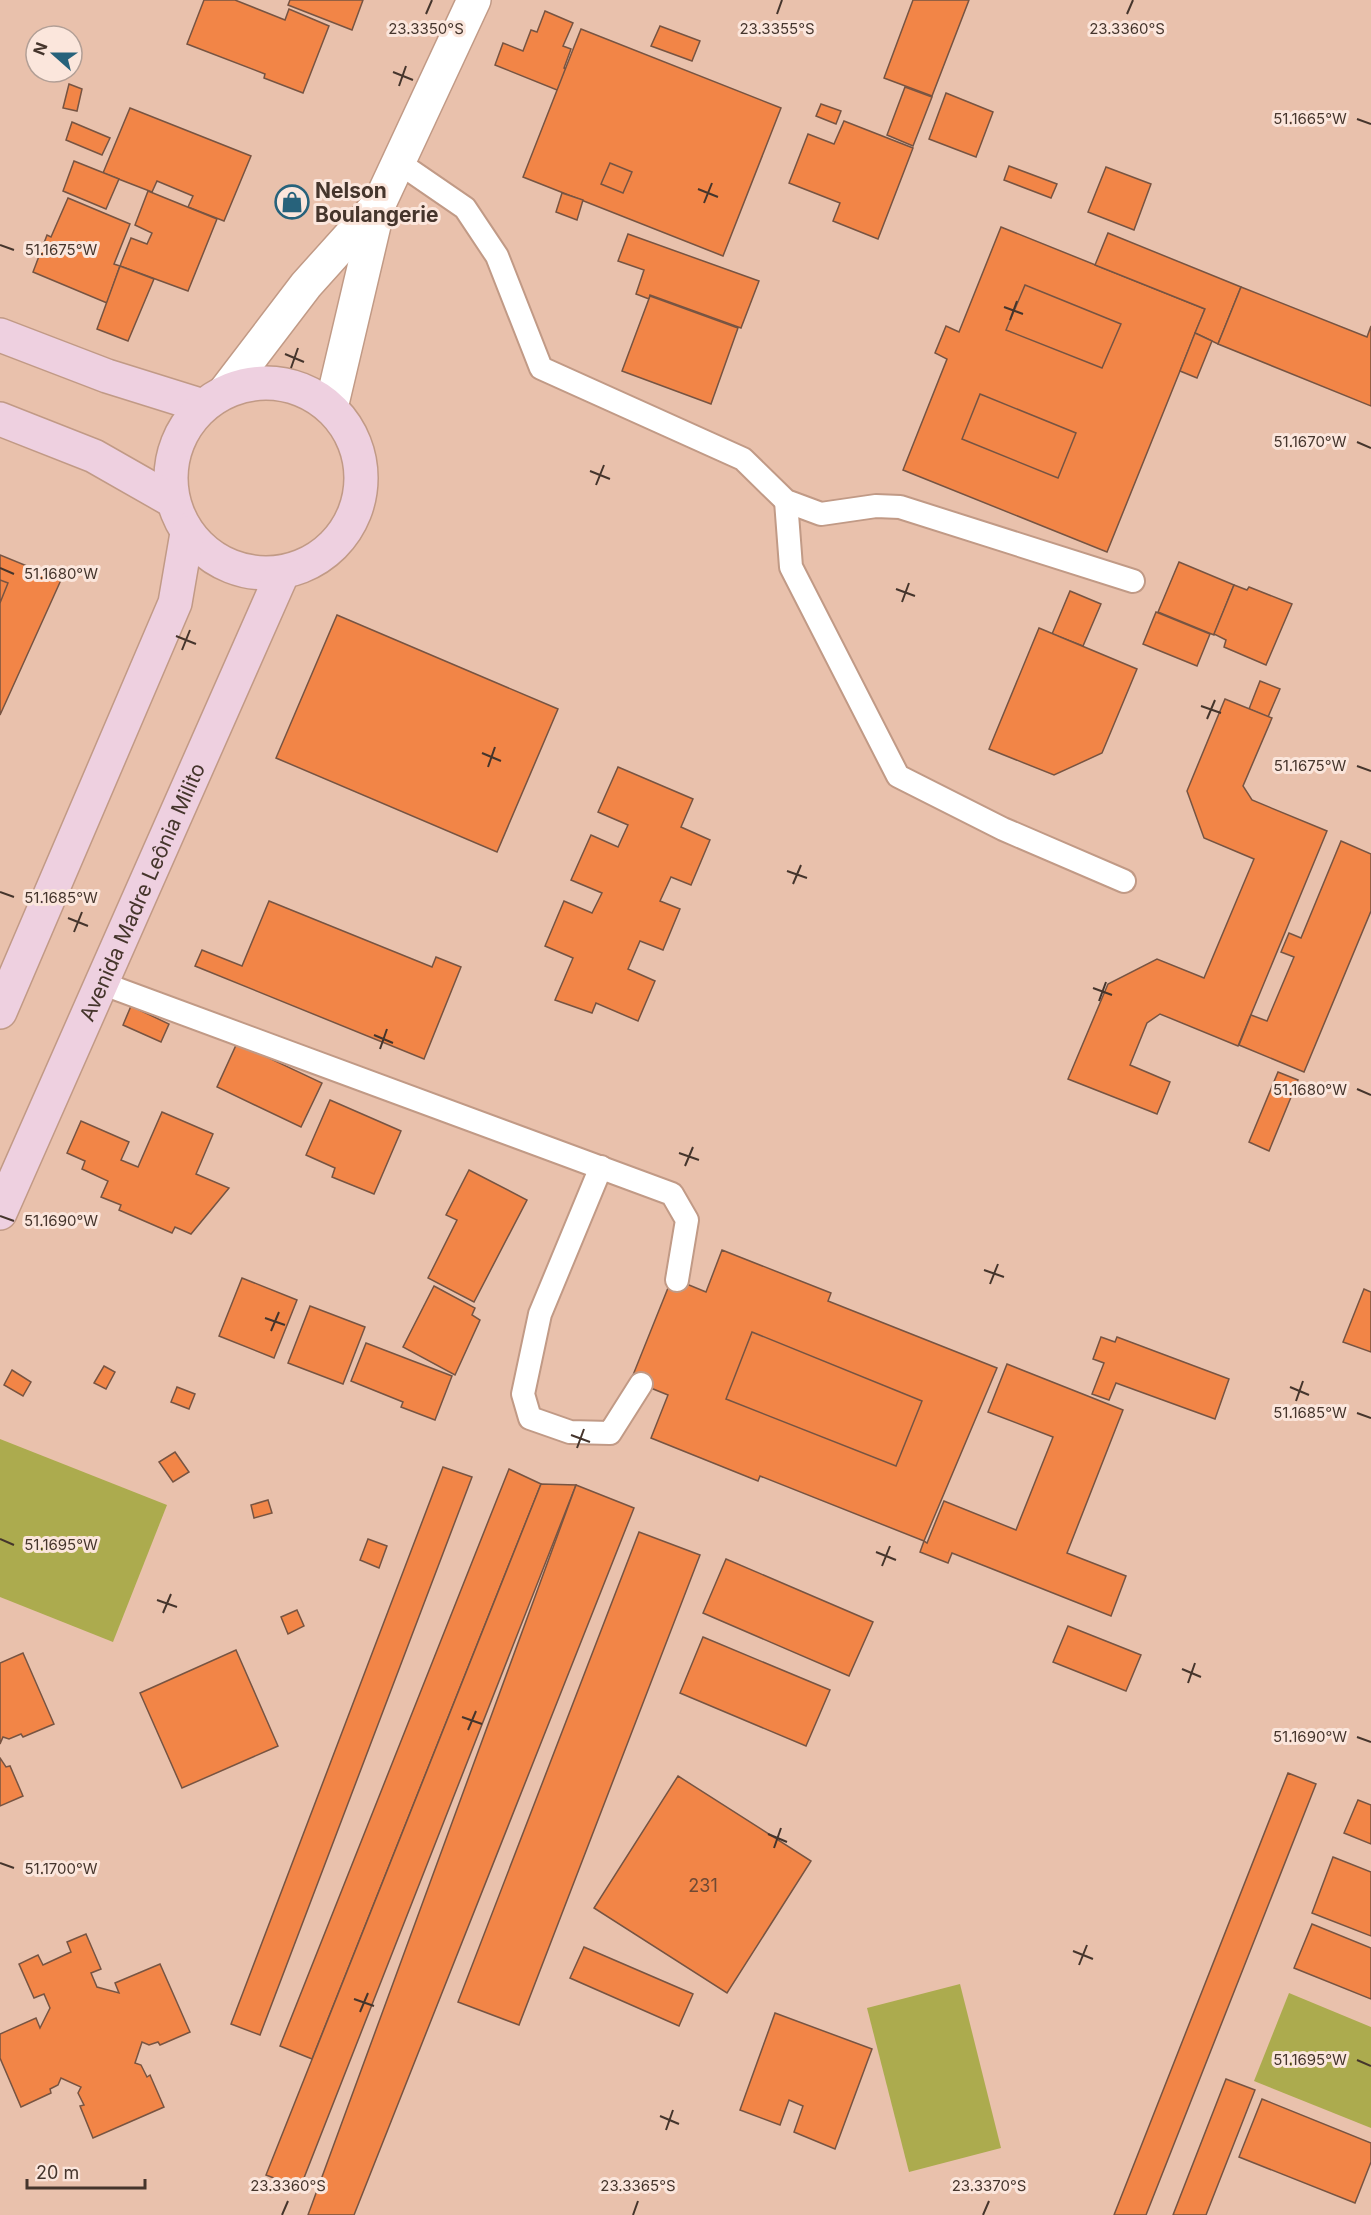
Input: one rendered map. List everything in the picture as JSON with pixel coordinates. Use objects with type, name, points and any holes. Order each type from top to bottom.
[{"type":"main road","points":[[0,335],[107,376],[215,398]]},
{"type":"main road","points":[[253,383],[280,383],[306,391],[331,408],[350,432],[360,460],[361,490],[352,519],[335,544],[311,562],[283,572],[255,573],[229,567],[206,553],[187,533],[173,501],[170,475],[175,449],[186,425],[215,398],[253,383]]},
{"type":"main road","points":[[0,419],[94,456],[173,501]]},
{"type":"main road","points":[[0,1012],[175,603],[187,533]]},
{"type":"main road","name":"Avenida Madre Leônia Milito","points":[[0,1213],[283,572]]},
{"type":"street","points":[[331,408],[379,204],[474,0]]},
{"type":"street","points":[[215,398],[306,285],[379,204]]},
{"type":"lane","points":[[398,162],[465,208],[497,256],[541,368],[743,459],[786,501],[821,514],[876,506],[900,507],[1132,581]]},
{"type":"lane","points":[[786,501],[791,567],[898,776],[1003,829],[1124,881]]},
{"type":"lane","points":[[101,983],[672,1194],[687,1220],[677,1280]]},
{"type":"lane","points":[[601,1167],[540,1314],[523,1394],[530,1418],[570,1432],[610,1433],[641,1384]]},
{"type":"shaded area","points":[[0,1439],[167,1505],[113,1642],[0,1597]]},
{"type":"shaded area","points":[[960,1984],[1001,2148],[909,2172],[867,2008]]},
{"type":"shaded area","points":[[1289,1993],[1371,2027],[1371,2128],[1254,2081]]},
{"type":"building","points":[[204,0],[235,0],[285,20],[289,9],[329,26],[303,93],[264,78],[265,74],[187,44]]},
{"type":"building","points":[[290,0],[363,0],[352,30],[288,5]]},
{"type":"building","points":[[913,0],[969,0],[932,96],[884,78]]},
{"type":"building","points":[[545,11],[573,23],[563,46],[571,49],[564,68],[581,75],[572,96],[495,65],[503,43],[523,51],[531,30],[537,32]]},
{"type":"building","points":[[660,26],[700,41],[692,61],[651,46]]},
{"type":"building","points":[[581,29],[781,108],[723,256],[523,177]]},
{"type":"building","points":[[69,84],[82,89],[77,111],[63,108]]},
{"type":"building","points":[[905,87],[932,97],[913,146],[887,135]]},
{"type":"building","points":[[946,93],[993,112],[976,157],[929,139]]},
{"type":"building","points":[[821,104],[841,111],[836,124],[816,116]]},
{"type":"building","points":[[130,108],[251,156],[224,221],[188,207],[193,196],[157,181],[152,192],[103,173]]},
{"type":"building","points":[[844,121],[913,148],[878,239],[833,221],[840,203],[789,183],[808,134],[834,144]]},
{"type":"building","points":[[72,122],[110,138],[102,155],[66,140]]},
{"type":"building","points":[[74,161],[119,179],[106,209],[63,191]]},
{"type":"building","points":[[610,163],[632,172],[623,193],[601,184]]},
{"type":"building","points":[[1009,166],[1057,184],[1051,198],[1004,180]]},
{"type":"building","points":[[1106,167],[1151,184],[1134,230],[1088,212]]},
{"type":"building","points":[[148,191],[217,219],[188,291],[120,266],[131,238],[147,244],[152,233],[135,225]]},
{"type":"building","points":[[562,193],[583,200],[577,220],[556,212]]},
{"type":"building","points":[[68,198],[130,224],[114,264],[120,266],[107,303],[33,272],[47,235],[51,237]]},
{"type":"building","points":[[1001,227],[1205,309],[1107,552],[903,470],[947,359],[935,353],[946,326],[959,332]]},
{"type":"building","points":[[1108,233],[1241,287],[1218,344],[1195,333],[1205,309],[1095,265]]},
{"type":"building","points":[[628,234],[759,281],[741,328],[650,295],[649,299],[636,294],[644,270],[618,261]]},
{"type":"building","points":[[120,266],[154,279],[128,341],[97,329]]},
{"type":"building","points":[[1025,285],[1121,324],[1102,368],[1006,330]]},
{"type":"building","points":[[1241,287],[1367,337],[1371,326],[1371,406],[1218,344]]},
{"type":"building","points":[[650,296],[738,328],[711,404],[622,371]]},
{"type":"building","points":[[1195,333],[1212,341],[1197,378],[1180,371]]},
{"type":"building","points":[[980,394],[1076,433],[1058,478],[962,439]]},
{"type":"building","points":[[0,555],[61,580],[0,715]]},
{"type":"building","points":[[1179,562],[1234,585],[1214,635],[1158,612]]},
{"type":"building","points":[[0,580],[8,583],[0,603]]},
{"type":"building","points":[[1234,585],[1247,590],[1249,587],[1292,604],[1266,665],[1224,647],[1226,640],[1214,634]]},
{"type":"building","points":[[1070,591],[1101,604],[1083,646],[1052,634]]},
{"type":"building","points":[[1156,612],[1210,634],[1197,666],[1143,644]]},
{"type":"building","points":[[337,615],[558,709],[497,852],[276,758]]},
{"type":"building","points":[[1039,628],[1137,669],[1102,753],[1054,775],[989,749]]},
{"type":"building","points":[[1260,681],[1280,689],[1268,717],[1249,709]]},
{"type":"building","points":[[1225,699],[1272,718],[1243,786],[1252,800],[1327,831],[1238,1046],[1160,1014],[1147,1023],[1130,1065],[1170,1082],[1157,1114],[1068,1079],[1108,984],[1157,959],[1204,978],[1254,859],[1204,838],[1187,791]]},
{"type":"building","points":[[618,767],[693,799],[681,827],[710,840],[691,885],[671,877],[660,901],[680,909],[663,950],[640,941],[628,969],[655,981],[638,1021],[596,1003],[592,1013],[555,1000],[573,958],[545,946],[564,901],[592,913],[602,893],[571,880],[591,835],[618,847],[628,825],[598,812]]},
{"type":"building","points":[[1341,841],[1371,854],[1371,911],[1304,1072],[1239,1045],[1251,1015],[1267,1021],[1294,957],[1281,952],[1289,933],[1301,938]]},
{"type":"building","points":[[269,901],[432,967],[436,957],[461,967],[424,1059],[195,966],[202,950],[242,966]]},
{"type":"building","points":[[131,1006],[169,1024],[161,1042],[123,1025]]},
{"type":"building","points":[[237,1043],[322,1083],[301,1127],[217,1087]]},
{"type":"building","points":[[1278,1072],[1298,1080],[1269,1151],[1249,1142]]},
{"type":"building","points":[[330,1100],[401,1131],[374,1194],[332,1177],[335,1168],[306,1155]]},
{"type":"building","points":[[162,1112],[213,1134],[196,1174],[229,1188],[191,1234],[175,1227],[172,1233],[119,1210],[121,1205],[101,1197],[108,1181],[82,1169],[85,1161],[67,1153],[81,1121],[129,1142],[121,1160],[138,1167]]},
{"type":"building","points":[[469,1170],[527,1200],[474,1302],[428,1278],[457,1220],[446,1215]]},
{"type":"building","points":[[722,1250],[831,1293],[828,1301],[997,1368],[924,1541],[760,1476],[758,1481],[651,1438],[668,1395],[631,1380],[672,1278],[706,1292]]},
{"type":"building","points":[[242,1278],[297,1300],[274,1358],[219,1336]]},
{"type":"building","points":[[434,1286],[475,1308],[472,1315],[480,1320],[455,1375],[403,1347]]},
{"type":"building","points":[[1364,1289],[1371,1292],[1371,1352],[1343,1342]]},
{"type":"building","points":[[310,1306],[365,1327],[343,1384],[288,1363]]},
{"type":"building","points":[[752,1332],[922,1401],[896,1466],[726,1399]]},
{"type":"building","points":[[1101,1337],[1115,1342],[1117,1337],[1229,1379],[1215,1419],[1116,1383],[1109,1400],[1092,1394],[1104,1363],[1093,1359]]},
{"type":"building","points":[[366,1343],[452,1376],[435,1420],[401,1407],[403,1402],[351,1381]]},
{"type":"building","points":[[1007,1364],[1123,1410],[1067,1553],[1126,1576],[1111,1616],[952,1553],[948,1563],[920,1552],[924,1541],[927,1543],[944,1501],[1016,1530],[1053,1437],[988,1412]]},
{"type":"building","points":[[104,1366],[115,1372],[106,1389],[94,1383]]},
{"type":"building","points":[[12,1370],[31,1382],[23,1396],[4,1385]]},
{"type":"building","points":[[177,1387],[195,1394],[189,1409],[171,1402]]},
{"type":"building","points":[[175,1452],[189,1472],[173,1482],[159,1462]]},
{"type":"building","points":[[443,1467],[472,1477],[260,2035],[231,2024]]},
{"type":"building","points":[[509,1469],[541,1484],[312,2059],[280,2046]]},
{"type":"building","points":[[541,1484],[576,1485],[300,2188],[266,2175]]},
{"type":"building","points":[[576,1485],[634,1508],[354,2215],[308,2215]]},
{"type":"building","points":[[268,1500],[272,1513],[254,1518],[251,1505]]},
{"type":"building","points":[[639,1532],[700,1555],[519,2025],[458,2002]]},
{"type":"building","points":[[368,1539],[387,1546],[379,1568],[360,1560]]},
{"type":"building","points":[[726,1559],[873,1622],[849,1676],[703,1613]]},
{"type":"building","points":[[297,1610],[304,1626],[288,1634],[281,1617]]},
{"type":"building","points":[[1068,1626],[1141,1655],[1126,1691],[1053,1662]]},
{"type":"building","points":[[703,1637],[830,1690],[806,1746],[680,1693]]},
{"type":"building","points":[[236,1650],[278,1746],[182,1788],[140,1693]]},
{"type":"building","points":[[23,1653],[54,1724],[23,1737],[21,1734],[9,1739],[3,1737],[0,1744],[0,1663]]},
{"type":"building","points":[[0,1758],[6,1767],[10,1766],[23,1796],[0,1806]]},
{"type":"building","points":[[1288,1773],[1316,1784],[1146,2215],[1114,2215]]},
{"type":"building","points":[[678,1776],[811,1861],[727,1993],[594,1908]]},
{"type":"building","points":[[1358,1800],[1371,1805],[1371,1844],[1344,1833]]},
{"type":"building","points":[[1333,1857],[1371,1872],[1371,1936],[1312,1913]]},
{"type":"building","points":[[1312,1924],[1371,1948],[1371,1999],[1294,1968]]},
{"type":"building","points":[[86,1934],[101,1969],[91,1973],[97,1987],[119,1993],[115,1983],[160,1964],[190,2032],[160,2045],[158,2042],[149,2045],[142,2042],[135,2063],[141,2065],[147,2077],[150,2075],[164,2107],[93,2138],[80,2106],[84,2105],[78,2093],[81,2087],[61,2078],[58,2085],[50,2089],[51,2093],[21,2107],[0,2058],[0,2034],[36,2018],[40,2028],[50,2008],[44,1994],[34,1998],[19,1964],[38,1955],[43,1965],[71,1952],[67,1942]]},
{"type":"building","points":[[584,1947],[693,1994],[679,2026],[570,1978]]},
{"type":"building","points":[[775,2013],[872,2049],[835,2149],[794,2132],[803,2106],[789,2100],[780,2125],[740,2110]]},
{"type":"building","points":[[1226,2079],[1255,2090],[1206,2215],[1173,2215]]},
{"type":"building","points":[[1262,2099],[1371,2143],[1371,2162],[1355,2203],[1239,2157]]},
{"type":"place","name":"Nelson Boulangerie","points":[[292,202]]}]
